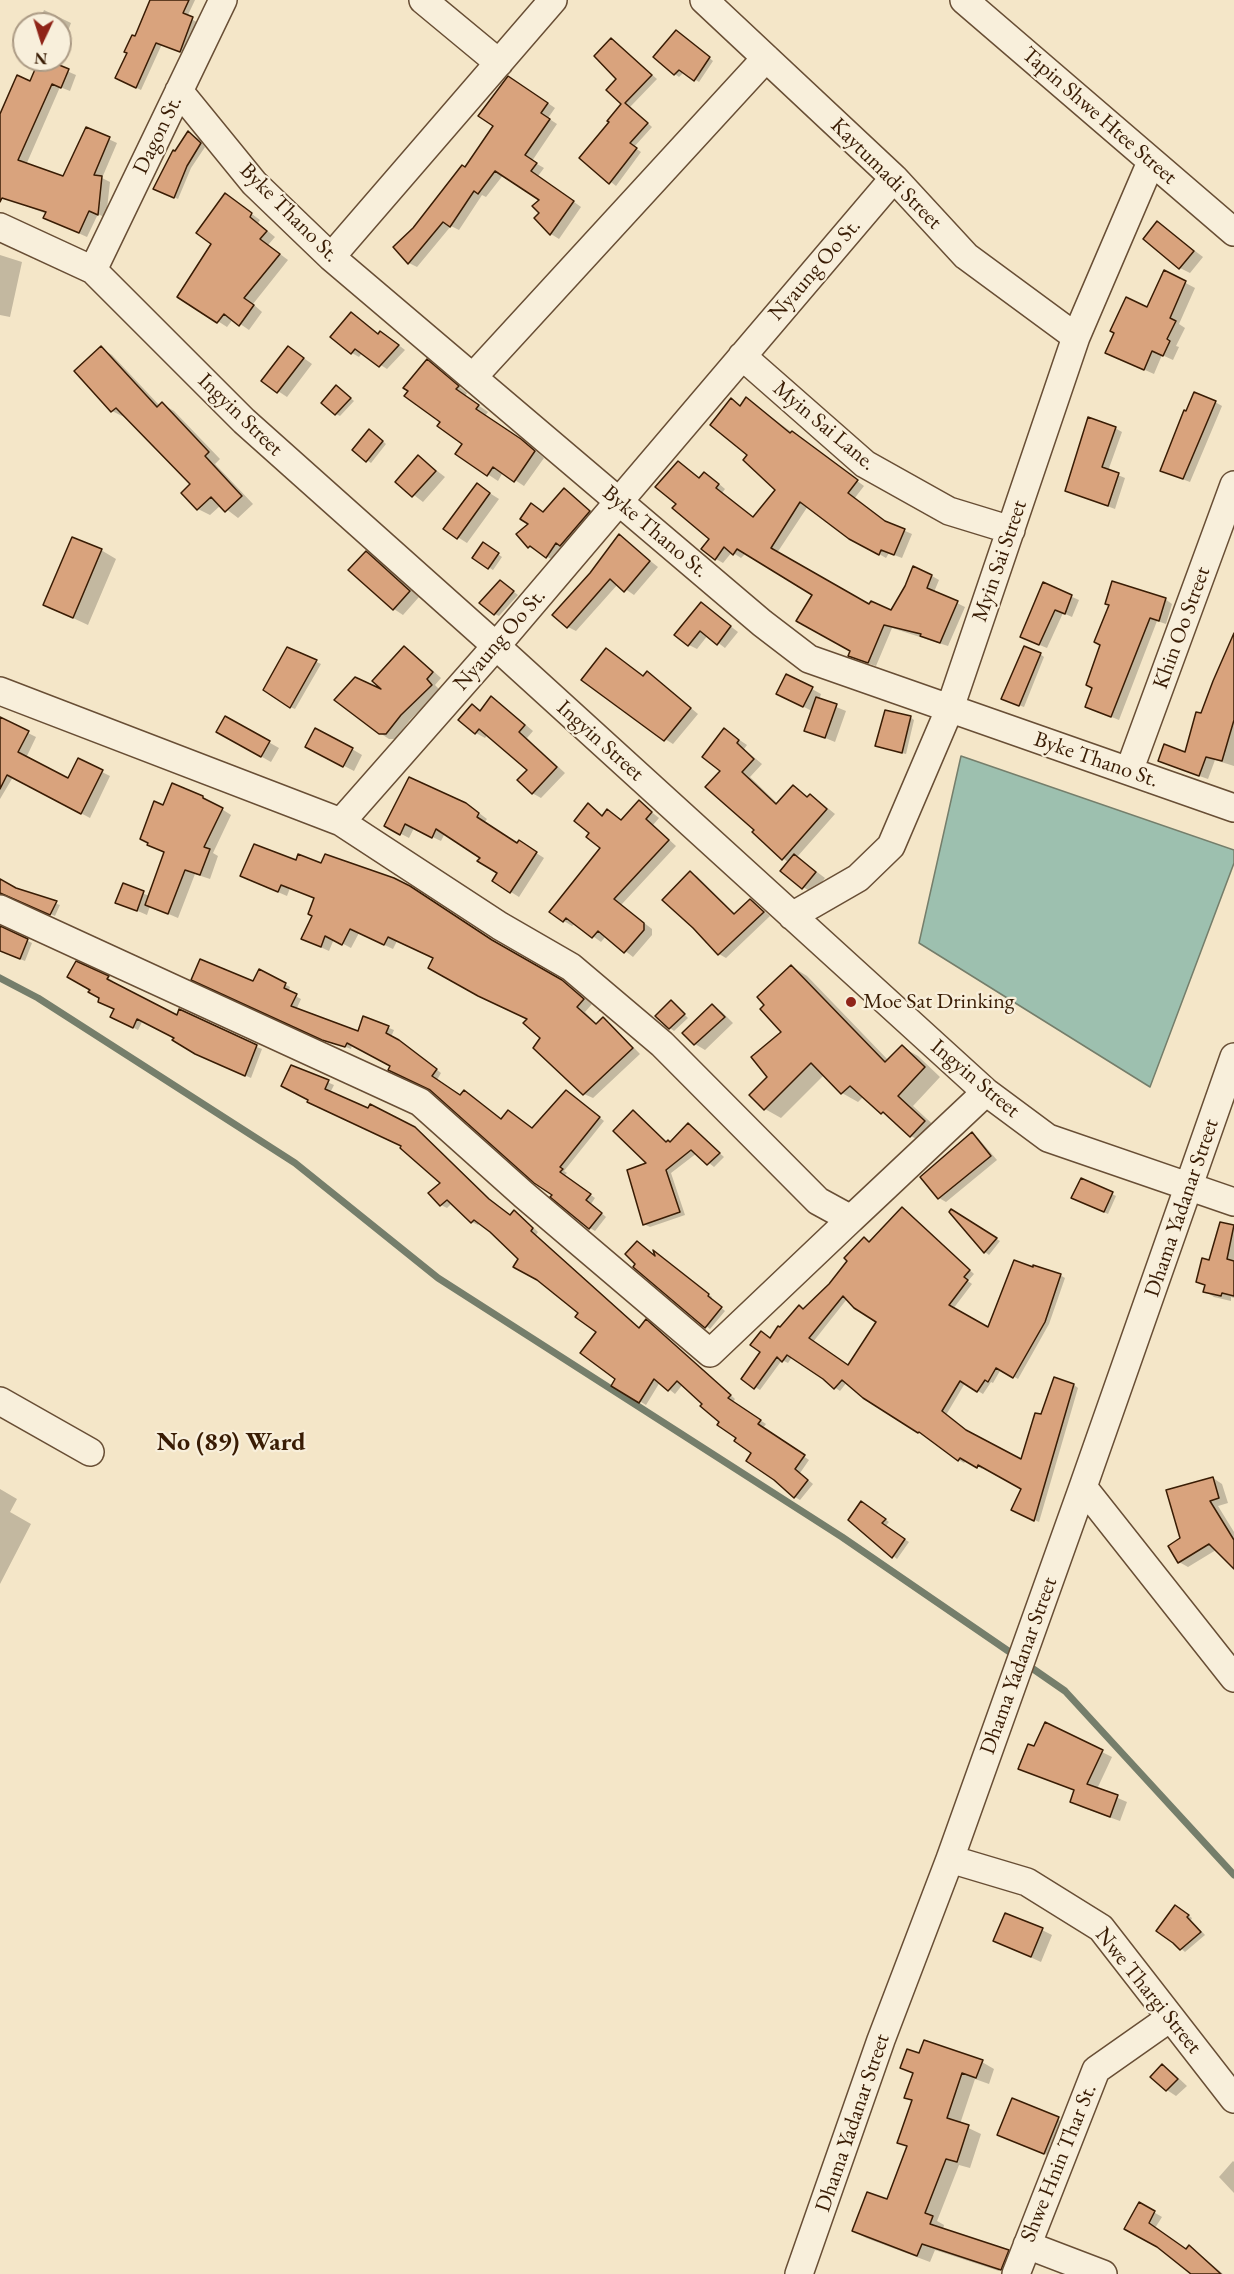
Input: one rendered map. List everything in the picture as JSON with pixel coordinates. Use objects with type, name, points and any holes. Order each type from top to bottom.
[{"type":"street","name":"Dagon St.","points":[[93,270],[224,0]]},
{"type":"street","points":[[423,0],[499,63]]},
{"type":"street","points":[[331,257],[553,0]]},
{"type":"street","name":"Kaytumadi Street","points":[[704,0],[894,178],[966,256],[1076,337]]},
{"type":"street","name":"Tapin Shwe Htee Street","points":[[964,0],[1234,232]]},
{"type":"street","points":[[473,377],[766,58]]},
{"type":"street","name":"Byke Thano St.","points":[[179,91],[254,183],[331,257],[762,623],[809,658],[1234,808]]},
{"type":"street","name":"Myin Sai Street","points":[[792,916],[858,878],[891,846],[950,708],[1076,337],[1151,162]]},
{"type":"street","name":"Nyaung Oo St.","points":[[341,822],[496,646],[894,178]]},
{"type":"street","name":"Ingyin Street","points":[[0,227],[93,270],[244,421],[496,646],[986,1092],[1048,1138],[1234,1202]]},
{"type":"street","name":"Myin Sai Lane.","points":[[742,356],[865,464],[949,511],[1011,530]]},
{"type":"street","name":"Khin Oo Street","points":[[1129,771],[1234,485]]},
{"type":"street","points":[[0,691],[341,822],[500,926],[572,967],[662,1044],[818,1202],[851,1219]]},
{"type":"street","points":[[0,909],[420,1102],[525,1195],[711,1353],[986,1092]]},
{"type":"street","name":"Dhama Yadanar Street","points":[[799,2274],[881,2040],[950,1859],[1083,1487],[1234,1056]]},
{"type":"street","points":[[0,1401],[90,1452]]},
{"type":"street","points":[[1083,1487],[1234,1678]]},
{"type":"street","name":"Nwe Thargi Street","points":[[950,1859],[1027,1882],[1101,1928],[1234,2099]]},
{"type":"street","name":"Shwe Hnin Thar St.","points":[[1016,2274],[1096,2070],[1170,2018]]},
{"type":"street","points":[[1027,2245],[1103,2274]]},
{"type":"shaded area","points":[[961,756],[1234,850],[1234,863],[1150,1087],[919,943]]},
{"type":"building","points":[[150,0],[189,0],[183,13],[193,17],[180,52],[156,43],[136,88],[115,78],[127,53],[124,52],[132,35],[135,36]]},
{"type":"building","points":[[676,30],[710,57],[694,81],[679,70],[674,75],[653,57]]},
{"type":"building","points":[[611,38],[652,75],[625,103],[648,123],[630,143],[637,148],[609,184],[579,158],[621,104],[606,90],[616,79],[594,56]]},
{"type":"building","points":[[34,72],[68,72],[61,88],[52,84],[18,160],[63,176],[86,127],[110,137],[94,175],[102,176],[98,215],[89,211],[79,233],[43,218],[46,212],[2,198],[0,202],[0,114],[17,75],[30,81]]},
{"type":"building","points":[[508,76],[548,103],[541,113],[550,119],[525,155],[537,163],[531,171],[574,201],[550,235],[534,218],[539,213],[532,206],[539,200],[495,171],[478,194],[474,191],[450,227],[443,222],[408,264],[393,247],[413,228],[462,165],[465,167],[493,126],[478,116]]},
{"type":"building","points":[[188,131],[201,143],[187,166],[174,198],[153,189],[173,150],[175,151]]},
{"type":"building","points":[[225,193],[252,213],[250,217],[267,231],[260,239],[280,254],[244,298],[254,305],[239,326],[224,314],[217,323],[177,297],[211,244],[196,233]]},
{"type":"building","points":[[1157,221],[1194,251],[1179,269],[1143,239]]},
{"type":"building","points":[[1164,270],[1186,281],[1170,318],[1176,321],[1167,339],[1170,341],[1163,356],[1152,351],[1144,370],[1105,353],[1114,333],[1110,331],[1126,297],[1147,307]]},
{"type":"building","points":[[351,312],[378,334],[380,331],[399,345],[379,367],[355,349],[351,354],[330,337]]},
{"type":"building","points":[[101,346],[157,407],[162,402],[209,452],[205,456],[242,496],[225,512],[211,497],[197,510],[181,493],[190,484],[116,408],[111,412],[74,371]]},
{"type":"building","points":[[288,346],[304,358],[277,393],[261,381]]},
{"type":"building","points":[[427,359],[459,386],[456,389],[479,405],[476,409],[535,451],[514,482],[493,467],[487,476],[455,454],[462,444],[437,426],[440,422],[404,396],[408,391],[403,388]]},
{"type":"building","points":[[336,385],[351,398],[335,415],[321,403]]},
{"type":"building","points":[[1194,392],[1216,401],[1183,479],[1160,471],[1184,410],[1186,411]]},
{"type":"building","points":[[746,397],[790,433],[792,431],[858,480],[848,493],[885,521],[905,529],[894,555],[881,550],[879,555],[849,539],[800,502],[771,548],[869,604],[871,601],[891,610],[913,566],[932,575],[927,588],[958,601],[940,643],[920,636],[921,634],[884,625],[868,663],[848,656],[850,651],[796,621],[812,595],[737,549],[733,555],[724,547],[715,560],[701,549],[709,539],[672,508],[676,504],[655,487],[678,461],[699,478],[704,472],[719,484],[716,488],[753,517],[775,490],[743,460],[747,455],[710,425],[731,398],[740,406]]},
{"type":"building","points":[[1088,417],[1116,427],[1102,467],[1119,473],[1108,506],[1065,491]]},
{"type":"building","points":[[369,429],[383,441],[366,462],[352,450]]},
{"type":"building","points":[[418,455],[436,471],[412,497],[395,482]]},
{"type":"building","points":[[477,483],[490,493],[457,539],[443,529]]},
{"type":"building","points":[[564,488],[590,511],[560,546],[556,543],[546,558],[530,546],[528,548],[516,534],[528,524],[520,519],[531,503],[543,512]]},
{"type":"building","points":[[619,534],[650,561],[624,592],[610,579],[567,628],[552,615],[590,573]]},
{"type":"building","points":[[72,537],[102,549],[73,618],[43,605]]},
{"type":"building","points":[[483,542],[499,553],[488,569],[472,558]]},
{"type":"building","points":[[366,551],[410,591],[393,610],[348,570]]},
{"type":"building","points":[[500,580],[514,591],[494,615],[479,603]]},
{"type":"building","points":[[1112,581],[1166,598],[1159,621],[1150,618],[1111,717],[1085,707],[1092,688],[1086,685],[1100,645],[1094,642],[1109,605],[1105,604]]},
{"type":"building","points":[[1043,582],[1072,595],[1065,614],[1055,610],[1039,645],[1020,637]]},
{"type":"building","points":[[701,602],[731,626],[717,645],[700,631],[688,646],[674,635]]},
{"type":"building","points":[[1234,633],[1234,720],[1222,761],[1206,757],[1199,776],[1158,761],[1164,744],[1185,752],[1196,712],[1201,713]]},
{"type":"building","points":[[404,646],[433,672],[427,679],[432,685],[401,715],[386,734],[379,734],[334,700],[355,677],[381,689],[372,681]]},
{"type":"building","points":[[1024,646],[1041,653],[1019,706],[1001,699]]},
{"type":"building","points":[[287,647],[317,660],[290,708],[263,690]]},
{"type":"building","points":[[606,648],[643,676],[647,671],[691,708],[664,741],[581,680]]},
{"type":"building","points":[[786,674],[813,687],[803,707],[776,694]]},
{"type":"building","points":[[491,696],[525,725],[519,732],[557,767],[532,794],[517,780],[527,770],[479,729],[475,734],[458,720],[472,704],[480,711]]},
{"type":"building","points":[[816,697],[837,704],[825,738],[804,731]]},
{"type":"building","points":[[885,710],[911,716],[902,753],[875,746]]},
{"type":"building","points":[[225,716],[270,741],[261,757],[216,732]]},
{"type":"building","points":[[0,717],[29,731],[18,752],[68,778],[78,758],[103,770],[81,814],[7,775],[0,789]]},
{"type":"building","points":[[315,728],[353,748],[343,767],[305,747]]},
{"type":"building","points":[[724,728],[739,740],[737,743],[754,759],[742,772],[776,804],[793,785],[807,797],[810,794],[827,809],[782,860],[752,832],[754,830],[705,787],[720,771],[702,757]]},
{"type":"building","points":[[409,777],[466,803],[479,813],[477,817],[517,843],[519,840],[537,852],[510,893],[492,881],[497,873],[477,861],[480,858],[436,829],[432,838],[405,824],[400,835],[384,826]]},
{"type":"building","points":[[172,783],[203,796],[223,808],[204,847],[210,849],[200,875],[185,870],[168,914],[145,905],[164,852],[147,845],[148,843],[140,839],[154,801],[163,805]]},
{"type":"building","points":[[639,800],[652,812],[646,819],[669,840],[614,899],[644,923],[644,930],[624,953],[598,931],[592,938],[566,918],[563,922],[549,912],[600,848],[586,837],[589,833],[574,821],[588,803],[602,816],[607,809],[621,820]]},
{"type":"building","points":[[254,844],[296,860],[298,854],[321,863],[325,854],[394,878],[410,886],[492,940],[562,980],[584,999],[577,1007],[596,1024],[603,1017],[633,1048],[583,1095],[533,1048],[540,1038],[523,1023],[527,1019],[478,996],[428,968],[433,958],[388,937],[384,945],[350,929],[342,945],[325,936],[321,947],[301,939],[312,916],[308,914],[314,898],[281,885],[278,892],[240,876]]},
{"type":"building","points":[[794,854],[816,872],[802,889],[780,871]]},
{"type":"building","points":[[690,871],[734,914],[750,899],[764,912],[718,955],[662,900]]},
{"type":"building","points":[[0,879],[16,888],[57,901],[50,915],[0,893]]},
{"type":"building","points":[[123,883],[144,891],[137,911],[115,903]]},
{"type":"building","points":[[0,926],[28,939],[20,959],[0,951]]},
{"type":"building","points":[[200,959],[253,981],[259,969],[286,983],[284,988],[297,994],[291,1006],[358,1031],[363,1016],[389,1026],[386,1033],[437,1069],[432,1076],[460,1095],[464,1090],[501,1119],[508,1110],[532,1128],[566,1090],[600,1117],[560,1167],[563,1169],[560,1172],[591,1194],[586,1200],[602,1213],[589,1229],[430,1090],[388,1070],[390,1066],[347,1043],[345,1047],[322,1040],[191,980]]},
{"type":"building","points":[[76,961],[109,976],[107,979],[177,1015],[179,1009],[257,1045],[245,1076],[195,1054],[172,1040],[174,1038],[137,1019],[133,1028],[110,1017],[114,1009],[98,1002],[99,998],[88,992],[90,990],[67,977]]},
{"type":"building","points":[[791,965],[885,1062],[902,1045],[925,1067],[898,1096],[925,1121],[910,1137],[850,1086],[841,1094],[811,1063],[764,1110],[749,1095],[767,1077],[751,1057],[781,1032],[760,1009],[764,1005],[757,997]]},
{"type":"building","points":[[671,1000],[685,1014],[669,1029],[655,1016]]},
{"type":"building","points":[[712,1004],[725,1017],[694,1045],[682,1033]]},
{"type":"building","points":[[291,1065],[329,1080],[325,1089],[368,1108],[370,1104],[415,1127],[489,1199],[510,1215],[514,1210],[533,1228],[531,1231],[639,1328],[646,1319],[731,1395],[728,1398],[761,1420],[758,1424],[805,1455],[795,1469],[808,1480],[794,1498],[774,1480],[746,1461],[751,1453],[734,1441],[736,1438],[717,1425],[719,1422],[700,1406],[702,1404],[677,1381],[668,1391],[654,1379],[639,1403],[611,1386],[615,1379],[580,1353],[596,1332],[575,1317],[578,1313],[537,1280],[513,1267],[518,1259],[490,1232],[474,1220],[471,1223],[447,1200],[440,1206],[428,1193],[440,1183],[400,1148],[401,1146],[307,1102],[308,1100],[281,1086]]},
{"type":"building","points":[[633,1110],[666,1142],[668,1140],[670,1142],[688,1123],[720,1153],[707,1165],[691,1150],[666,1170],[680,1212],[643,1225],[627,1170],[646,1163],[613,1131]]},
{"type":"building","points":[[972,1132],[991,1156],[938,1199],[920,1177]]},
{"type":"building","points":[[1081,1178],[1113,1192],[1104,1212],[1071,1198]]},
{"type":"building","points":[[902,1207],[970,1270],[964,1277],[968,1280],[949,1305],[988,1327],[1014,1260],[1061,1274],[1045,1322],[1013,1378],[996,1368],[988,1382],[985,1380],[977,1392],[960,1381],[942,1411],[966,1430],[1021,1459],[1035,1413],[1041,1414],[1054,1377],[1074,1384],[1034,1521],[1011,1510],[1021,1489],[978,1465],[977,1468],[960,1458],[958,1461],[919,1432],[863,1398],[842,1380],[834,1389],[787,1355],[782,1362],[777,1357],[754,1389],[741,1379],[760,1352],[750,1345],[761,1331],[770,1338],[778,1326],[780,1327],[799,1305],[803,1309],[829,1284],[847,1261],[844,1258],[864,1237],[869,1242]],"holes":[[[843,1296],[854,1308],[876,1322],[848,1365],[809,1338]]]},
{"type":"building","points":[[951,1209],[997,1238],[984,1253],[949,1212]]},
{"type":"building","points":[[1220,1222],[1234,1225],[1227,1259],[1234,1261],[1234,1296],[1203,1292],[1205,1285],[1196,1282],[1202,1258],[1209,1260]]},
{"type":"building","points":[[637,1241],[655,1256],[653,1250],[722,1307],[705,1328],[633,1267],[635,1264],[625,1254]]},
{"type":"building","points":[[1213,1477],[1219,1498],[1210,1501],[1234,1540],[1234,1569],[1209,1544],[1178,1563],[1168,1546],[1180,1538],[1166,1490]]},
{"type":"building","points":[[861,1501],[886,1519],[882,1523],[905,1539],[892,1558],[848,1520]]},
{"type":"building","points":[[1045,1722],[1103,1750],[1087,1784],[1118,1795],[1110,1817],[1070,1802],[1074,1790],[1018,1769],[1028,1744],[1034,1746]]},
{"type":"building","points":[[1175,1905],[1189,1915],[1187,1917],[1201,1932],[1180,1950],[1156,1931]]},
{"type":"building","points":[[1005,1913],[1043,1928],[1031,1957],[993,1941]]},
{"type":"building","points":[[924,2040],[983,2060],[976,2078],[962,2073],[947,2118],[969,2125],[957,2162],[946,2159],[925,2213],[933,2216],[930,2224],[1009,2250],[1001,2270],[922,2244],[917,2256],[852,2231],[867,2192],[887,2199],[907,2146],[897,2143],[912,2100],[904,2098],[913,2073],[900,2068],[907,2049],[919,2053]]},
{"type":"building","points":[[1162,2064],[1178,2079],[1166,2091],[1150,2077]]},
{"type":"building","points":[[1012,2098],[1059,2117],[1044,2154],[997,2135]]},
{"type":"building","points":[[1139,2202],[1155,2211],[1149,2223],[1186,2249],[1189,2245],[1221,2274],[1191,2274],[1157,2247],[1124,2229]]},
{"type":"waterway","points":[[0,978],[38,998],[295,1163],[438,1278],[842,1537],[1017,1657]]},
{"type":"waterway","points":[[1026,1664],[1065,1691],[1234,1875]]},
{"type":"place","name":"Moe Sat Drinking","points":[[851,1002]]},
{"type":"district","name":"No (89) Ward","points":[[231,1443]]}]
